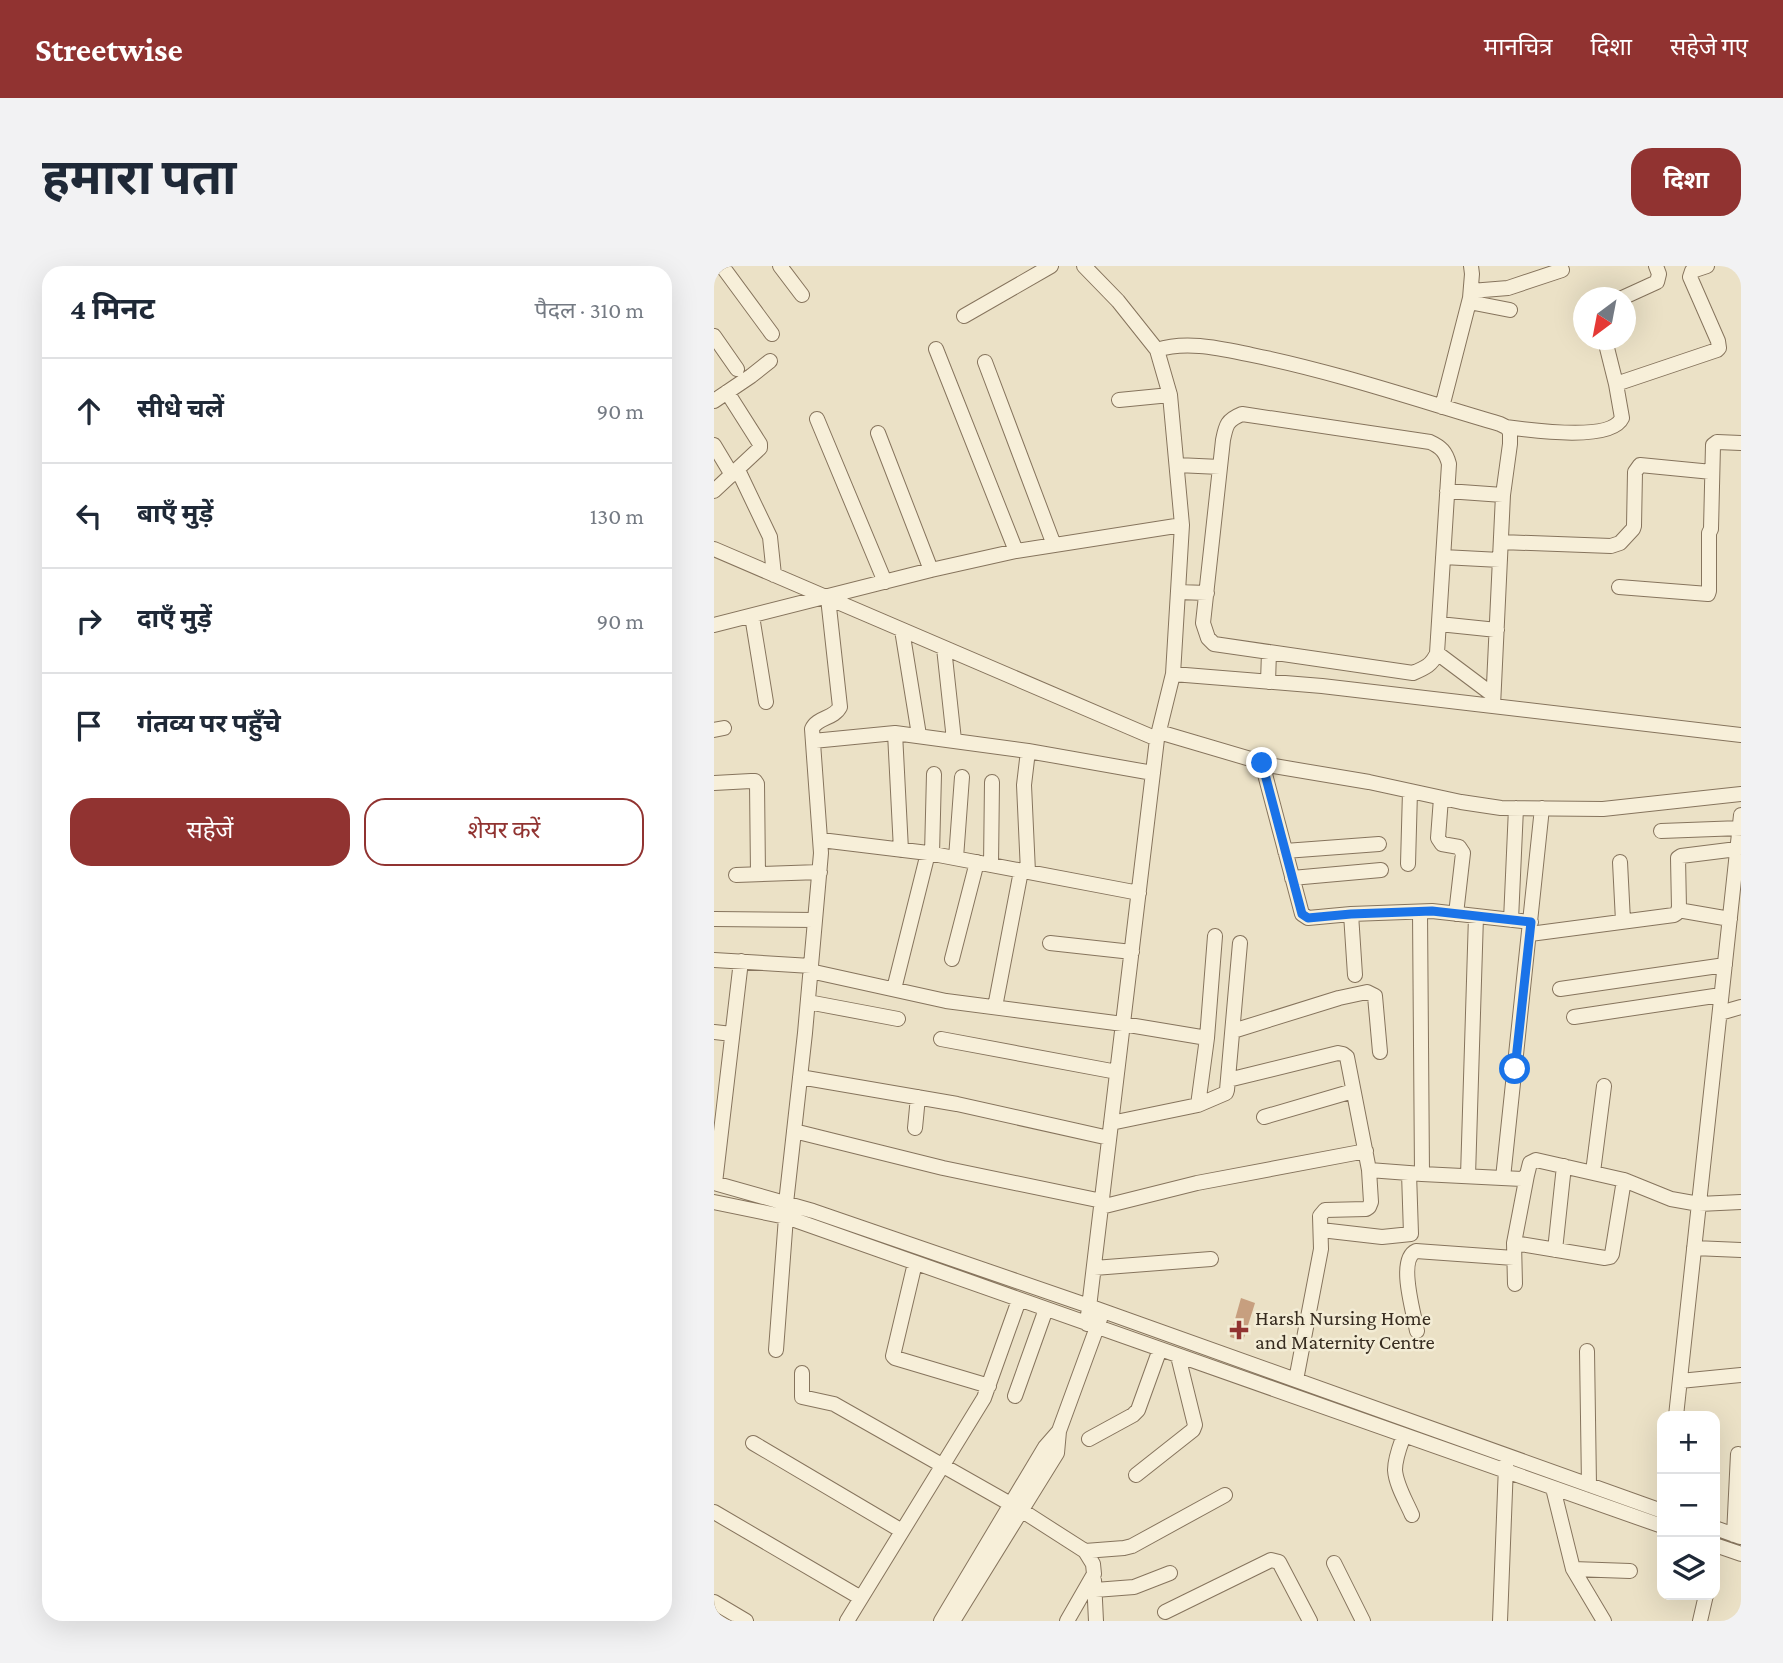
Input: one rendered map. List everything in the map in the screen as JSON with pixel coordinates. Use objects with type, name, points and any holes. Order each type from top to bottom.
[{"type":"street","points":[[722,266],[772,334]]},
{"type":"street","points":[[780,266],[802,295]]},
{"type":"street","points":[[964,316],[1051,266]]},
{"type":"street","points":[[941,1621],[1016,1507],[1057,1453],[1059,1431],[1092,1326],[1096,1309],[1094,1268],[1101,1204],[1153,773],[1158,736],[1173,674],[1182,525],[1170,395],[1157,350],[1118,302],[1083,266]]},
{"type":"street","points":[[1442,407],[1470,297],[1471,266]]},
{"type":"street","points":[[1636,292],[1657,282],[1659,274],[1656,266]]},
{"type":"street","points":[[1616,384],[1719,348],[1690,277],[1692,271],[1707,266]]},
{"type":"street","points":[[1470,297],[1562,270]]},
{"type":"street","points":[[1470,297],[1510,310]]},
{"type":"street","points":[[714,336],[737,369]]},
{"type":"street","points":[[1157,350],[1168,346],[1192,346],[1287,362],[1506,427],[1567,433],[1613,428],[1618,426],[1622,418],[1608,350]]},
{"type":"street","points":[[936,349],[1016,551]]},
{"type":"street","points":[[714,401],[770,361]]},
{"type":"street","points":[[985,362],[1054,545]]},
{"type":"street","points":[[714,491],[760,448],[727,392]]},
{"type":"street","points":[[1119,400],[1170,395]]},
{"type":"street","points":[[1242,414],[1430,442],[1440,446],[1447,455],[1449,464],[1437,653],[1433,661],[1413,673],[1214,644],[1208,638],[1203,622],[1220,467],[1226,426],[1232,418],[1242,414]]},
{"type":"street","points":[[817,419],[885,582]]},
{"type":"street","points":[[1493,700],[1503,495],[1510,443],[1510,431],[1506,427]]},
{"type":"street","points":[[878,433],[931,570]]},
{"type":"street","points":[[1619,587],[1708,594],[1713,448],[1715,443],[1741,443]]},
{"type":"street","points":[[714,445],[735,472],[770,537],[774,575]]},
{"type":"street","points":[[1177,465],[1220,467]]},
{"type":"street","points":[[1501,542],[1617,545],[1634,526],[1635,472],[1640,465],[1712,472]]},
{"type":"street","points":[[1447,491],[1503,495]]},
{"type":"street","points":[[714,625],[1016,551],[1182,525]]},
{"type":"street","points":[[714,550],[1158,736],[1262,763],[1485,806],[1603,809],[1741,794]]},
{"type":"street","points":[[1443,556],[1500,560]]},
{"type":"street","points":[[1178,592],[1207,593]]},
{"type":"street","points":[[776,1350],[786,1210],[820,872],[821,840],[813,725],[835,714],[840,707],[828,598]]},
{"type":"street","points":[[752,617],[766,702]]},
{"type":"street","points":[[1439,624],[1497,631]]},
{"type":"street","points":[[902,630],[919,735]]},
{"type":"street","points":[[944,648],[954,740]]},
{"type":"street","points":[[1268,682],[1269,652]]},
{"type":"street","points":[[1437,653],[1493,700]]},
{"type":"street","points":[[1338,688],[1340,662]]},
{"type":"street","points":[[1412,696],[1413,673]]},
{"type":"street","points":[[1173,674],[1412,696],[1493,700],[1741,735]]},
{"type":"street","points":[[813,741],[895,733],[919,735],[1153,773]]},
{"type":"street","points":[[895,733],[901,850]]},
{"type":"street","points":[[995,1007],[1025,871],[1024,785],[1028,751]]},
{"type":"street","points":[[1262,763],[1302,914],[1308,918],[1420,912],[1511,920],[1530,928],[1674,915],[1678,910],[1678,858],[1737,849]]},
{"type":"street","points":[[894,989],[930,853],[934,774]]},
{"type":"street","points":[[956,858],[962,777]]},
{"type":"street","points":[[714,783],[755,781],[757,784],[758,874]]},
{"type":"street","points":[[952,959],[984,864],[992,782]]},
{"type":"street","points":[[1408,864],[1410,791]]},
{"type":"street","points":[[1441,797],[1438,838],[1443,844],[1459,847],[1463,853],[1456,914]]},
{"type":"street","points":[[1511,920],[1516,808]]},
{"type":"street","points":[[1503,1178],[1542,808]]},
{"type":"street","points":[[1661,831],[1741,824],[1737,849],[1737,897],[1730,919],[1721,995],[1677,1411]]},
{"type":"street","points":[[821,840],[930,853],[1139,893]]},
{"type":"street","points":[[1285,851],[1379,844]]},
{"type":"street","points":[[1620,862],[1623,921]]},
{"type":"street","points":[[1292,877],[1381,870]]},
{"type":"street","points":[[736,875],[820,872]]},
{"type":"street","points":[[1678,910],[1730,919]]},
{"type":"street","points":[[1321,1230],[1382,1237],[1411,1234],[1416,1174],[1420,912]]},
{"type":"street","points":[[1351,914],[1355,975]]},
{"type":"street","points":[[1468,1176],[1476,916]]},
{"type":"street","points":[[714,919],[815,920]]},
{"type":"street","points":[[1198,1105],[1207,1038],[1215,936]]},
{"type":"street","points":[[1050,943],[1132,951]]},
{"type":"street","points":[[1111,1123],[1198,1105],[1226,1093],[1240,943]]},
{"type":"street","points":[[1560,989],[1725,961],[1741,951]]},
{"type":"street","points":[[714,960],[811,968],[946,1000],[1207,1038]]},
{"type":"street","points":[[741,961],[714,1183],[915,1263],[1657,1524]]},
{"type":"street","points":[[1233,1031],[1367,992],[1375,996],[1380,1052]]},
{"type":"street","points":[[1574,1017],[1721,995]]},
{"type":"street","points":[[808,1002],[898,1019]]},
{"type":"street","points":[[1720,1013],[1741,1007]]},
{"type":"street","points":[[714,1032],[732,1034]]},
{"type":"street","points":[[941,1039],[1117,1072]]},
{"type":"street","points":[[1228,1080],[1338,1054],[1346,1057],[1366,1152],[1371,1202],[1366,1209],[1325,1210],[1320,1216],[1321,1249],[1296,1380]]},
{"type":"street","points":[[800,1076],[957,1104],[1109,1138]]},
{"type":"street","points":[[1593,1172],[1604,1086]]},
{"type":"street","points":[[1264,1118],[1353,1091]]},
{"type":"street","points":[[915,1128],[918,1097]]},
{"type":"street","points":[[794,1131],[1101,1204],[1196,1183],[1366,1152]]},
{"type":"street","points":[[1515,1284],[1514,1250],[1532,1160],[1624,1180],[1665,1198],[1699,1204],[1741,1202]]},
{"type":"street","points":[[1555,1250],[1564,1166]]},
{"type":"street","points":[[1369,1170],[1522,1179],[1527,1175]]},
{"type":"street","points":[[1417,1331],[1407,1274],[1412,1252],[1555,1250],[1610,1257],[1624,1180]]},
{"type":"street","points":[[714,1202],[813,1211],[1657,1509]]},
{"type":"street","points":[[1694,1248],[1741,1250]]},
{"type":"street","points":[[1094,1268],[1211,1259]]},
{"type":"street","points":[[915,1263],[893,1356],[989,1386]]},
{"type":"street","points":[[847,1621],[984,1398],[1019,1300]]},
{"type":"street","points":[[1015,1395],[1046,1309]]},
{"type":"street","points":[[1089,1439],[1138,1410],[1160,1349]]},
{"type":"street","points":[[1587,1351],[1589,1485]]},
{"type":"street","points":[[1136,1475],[1193,1430],[1195,1425],[1178,1356]]},
{"type":"street","points":[[802,1373],[802,1397],[834,1404],[1016,1507],[1085,1551],[1093,1564],[1096,1621]]},
{"type":"street","points":[[1270,1388],[1275,1373]]},
{"type":"street","points":[[1680,1381],[1741,1375]]},
{"type":"street","points":[[1404,1435],[1395,1470],[1412,1515]]},
{"type":"street","points":[[753,1443],[902,1531]]},
{"type":"street","points":[[1720,1530],[1738,1536],[1738,1454]]},
{"type":"street","points":[[1500,1621],[1506,1455]]},
{"type":"street","points":[[1553,1488],[1573,1569],[1604,1621]]},
{"type":"street","points":[[1085,1551],[1124,1549],[1132,1546],[1225,1495]]},
{"type":"street","points":[[953,1621],[1016,1507]]},
{"type":"street","points":[[714,1512],[861,1598]]},
{"type":"street","points":[[1720,1547],[1741,1554]]},
{"type":"street","points":[[1165,1612],[1271,1560],[1276,1560],[1310,1621]]},
{"type":"street","points":[[1334,1563],[1363,1621]]},
{"type":"street","points":[[1573,1569],[1630,1571]]},
{"type":"street","points":[[1095,1590],[1134,1587],[1170,1573]]},
{"type":"street","points":[[1067,1621],[1094,1574]]},
{"type":"street","points":[[1700,1621],[1705,1600]]},
{"type":"street","points":[[714,1602],[746,1621]]},
{"type":"building","points":[[1241,1298],[1255,1303],[1243,1341],[1230,1337]]},
{"type":"place","name":"Harsh Nursing Home and Maternity Centre","points":[[1239,1330]]},
{"type":"route","points":[[1262,763],[1304,917],[1432,911],[1531,922],[1515,1069]]}]
